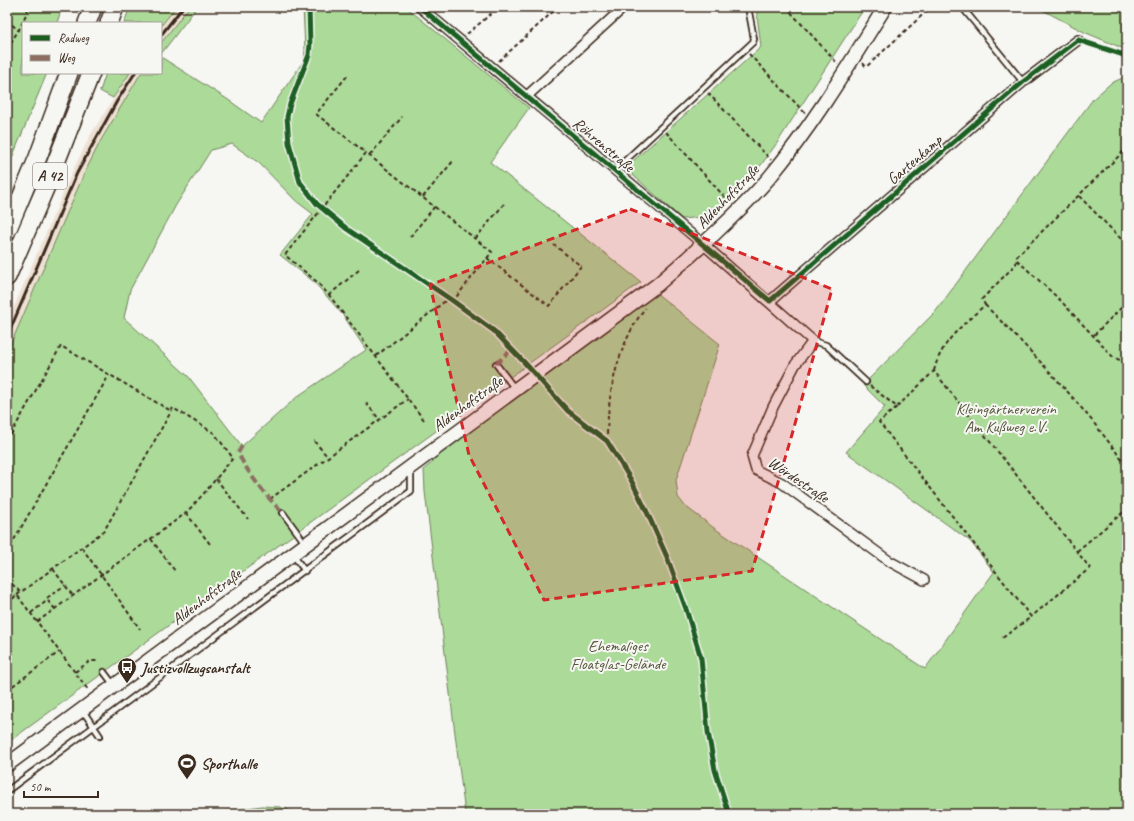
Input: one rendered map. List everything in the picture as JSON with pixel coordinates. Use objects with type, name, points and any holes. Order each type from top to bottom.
[{"type":"highway","points":[[87,22],[93,7]]},
{"type":"highway","points":[[109,22],[115,7]]},
{"type":"highway","name":"A 42","points":[[7,231],[38,157],[69,74]]},
{"type":"highway","name":"A 42","points":[[7,277],[53,170],[91,74]]},
{"type":"street","name":"Röhrenstraße","points":[[420,7],[704,244],[813,341]]},
{"type":"street","points":[[527,96],[624,7]]},
{"type":"street","name":"Aldenhofstraße","points":[[7,765],[305,543],[657,285],[704,244],[738,211],[777,167],[812,121],[885,7]]},
{"type":"street","name":"Gartenkamp","points":[[770,302],[1023,82],[1078,40]]},
{"type":"street","name":"Wördestraße","points":[[813,341],[795,365],[773,407],[752,456],[756,470],[782,483],[889,561],[924,580]]},
{"type":"lane","points":[[615,170],[746,50],[754,39],[748,7]]},
{"type":"lane","points":[[962,7],[1023,82]]},
{"type":"lane","name":"Röhrenstraße","points":[[813,341],[826,345],[866,382]]},
{"type":"lane","points":[[496,364],[514,390]]},
{"type":"lane","points":[[7,790],[305,571],[411,491],[410,466]]},
{"type":"lane","points":[[283,513],[305,543]]},
{"type":"lane","points":[[292,553],[305,571]]},
{"type":"lane","points":[[104,672],[114,686]]},
{"type":"lane","points":[[82,710],[100,736]]},
{"type":"path","points":[[22,22],[29,7]]},
{"type":"path","points":[[460,41],[498,7]]},
{"type":"path","points":[[786,7],[845,71]]},
{"type":"path","points":[[856,54],[866,67],[931,7]]},
{"type":"path","points":[[493,68],[556,9]]},
{"type":"path","points":[[7,20],[18,31]]},
{"type":"path","points":[[7,48],[22,22]]},
{"type":"path","points":[[7,36],[12,41]]},
{"type":"path","points":[[1078,40],[1127,56]]},
{"type":"path","points":[[746,50],[812,121]]},
{"type":"path","points":[[347,76],[316,114],[492,252],[453,301]]},
{"type":"path","points":[[703,88],[777,167]]},
{"type":"path","points":[[370,155],[402,117]]},
{"type":"path","points":[[662,127],[738,211]]},
{"type":"path","points":[[1127,148],[1017,256],[1018,260],[982,299],[985,304],[1046,365],[1110,443],[1127,467]]},
{"type":"path","points":[[366,153],[284,255],[318,282],[424,420]]},
{"type":"path","points":[[423,197],[454,160]]},
{"type":"path","points":[[1079,196],[1127,245]]},
{"type":"path","points":[[476,239],[504,204]]},
{"type":"path","points":[[410,237],[435,206]]},
{"type":"path","points":[[487,258],[549,306],[581,266],[554,245]]},
{"type":"path","points":[[1018,260],[1094,335],[1113,357],[1122,361],[1127,367]]},
{"type":"path","points":[[329,295],[359,270]]},
{"type":"path","points":[[376,356],[449,298]]},
{"type":"path","points":[[1094,335],[1127,302]]},
{"type":"path","points":[[985,304],[948,339],[937,358],[934,371],[880,422],[1031,617]]},
{"type":"path","points":[[607,441],[608,406],[613,378],[628,336],[637,319],[647,306]]},
{"type":"path","points":[[7,441],[61,346],[171,412]]},
{"type":"path","points":[[934,371],[1090,568],[1031,617],[1001,639]]},
{"type":"path","points":[[7,552],[109,375]]},
{"type":"path","points":[[866,382],[897,407]]},
{"type":"path","points":[[270,499],[408,398]]},
{"type":"path","points":[[366,403],[379,419]]},
{"type":"path","points":[[7,603],[104,531],[173,408],[214,433],[233,458],[186,513],[37,622]]},
{"type":"path","points":[[314,441],[328,457]]},
{"type":"path","points":[[216,479],[248,518]]},
{"type":"path","points":[[1077,551],[1127,509]]},
{"type":"path","points":[[186,513],[210,544]]},
{"type":"path","points":[[151,539],[175,571]]},
{"type":"path","points":[[82,548],[140,629]]},
{"type":"path","points":[[53,569],[73,596]]},
{"type":"path","points":[[7,579],[21,593]]},
{"type":"path","points":[[31,613],[65,586]]},
{"type":"path","points":[[17,595],[96,700]]},
{"type":"path","points":[[47,599],[54,609]]},
{"type":"path","points":[[7,690],[59,652]]},
{"type":"path","points":[[75,672],[90,661],[97,661]]},
{"type":"highlighted area","points":[[630,209],[832,289],[793,431],[752,571],[544,600],[469,455],[430,285]]},
{"type":"shaded area","points":[[176,7],[189,7],[162,42],[162,25]]},
{"type":"shaded area","points":[[129,74],[140,74],[101,140],[83,176],[7,353],[7,323],[73,170],[91,134]]},
{"type":"green space","points":[[7,7],[62,7],[57,22],[22,22],[22,74],[47,74],[7,170]]},
{"type":"green space","points":[[130,7],[176,7],[162,25],[162,22],[124,22]]},
{"type":"green space","points":[[189,7],[197,7],[162,53],[162,42]]},
{"type":"green space","points":[[303,7],[406,7],[529,108],[490,162],[641,282],[7,743],[7,353],[83,176],[101,140],[140,74],[162,74],[162,58],[227,99],[261,123],[304,60]],"holes":[[[232,144],[259,163],[296,201],[313,214],[280,255],[314,282],[343,315],[366,350],[298,396],[242,446],[188,376],[124,318],[130,290],[176,205],[211,150]]]},
{"type":"green space","points":[[756,7],[865,7],[777,143],[761,165],[714,216],[682,219],[625,168],[761,47]]},
{"type":"green space","points":[[1037,7],[1127,7],[1127,50],[1084,32]]},
{"type":"green space","points":[[106,74],[129,74],[113,98],[100,91]]},
{"type":"green space","name":"Ehemaliges Floatglas-Gelände","points":[[1127,76],[1127,814],[465,814],[425,492],[424,469],[433,462],[433,458],[656,293],[720,344],[676,480],[678,497],[685,506],[714,528],[925,669],[994,572],[970,541],[846,452],[885,407],[863,385],[936,311],[1093,99],[1111,83]]},
{"type":"green space","points":[[262,806],[280,807],[299,814],[205,814]]},
{"type":"railway","points":[[162,34],[183,7]]},
{"type":"railway","points":[[7,337],[77,173],[117,101],[134,74]]},
{"type":"marked path","points":[[496,364],[512,349]]},
{"type":"marked path","points":[[242,446],[238,453],[247,469],[264,492],[283,513]]},
{"type":"cycle path","points":[[309,7],[309,55],[290,104],[287,117],[289,143],[300,182],[317,204],[347,229],[453,301],[494,331],[568,411],[607,441],[631,480],[646,510],[667,557],[686,609],[701,658],[708,732],[715,770],[729,814]]},
{"type":"cycle path","points":[[420,7],[770,301],[1023,82],[1078,40],[1127,56]]},
{"type":"place","name":"Justizvollzugsanstalt","points":[[127,684]]},
{"type":"place","name":"Sporthalle","points":[[187,780]]},
{"type":"park label","name":"Kleingärtnerverein Am Kußweg e.V.","points":[[1006,417]]}]
